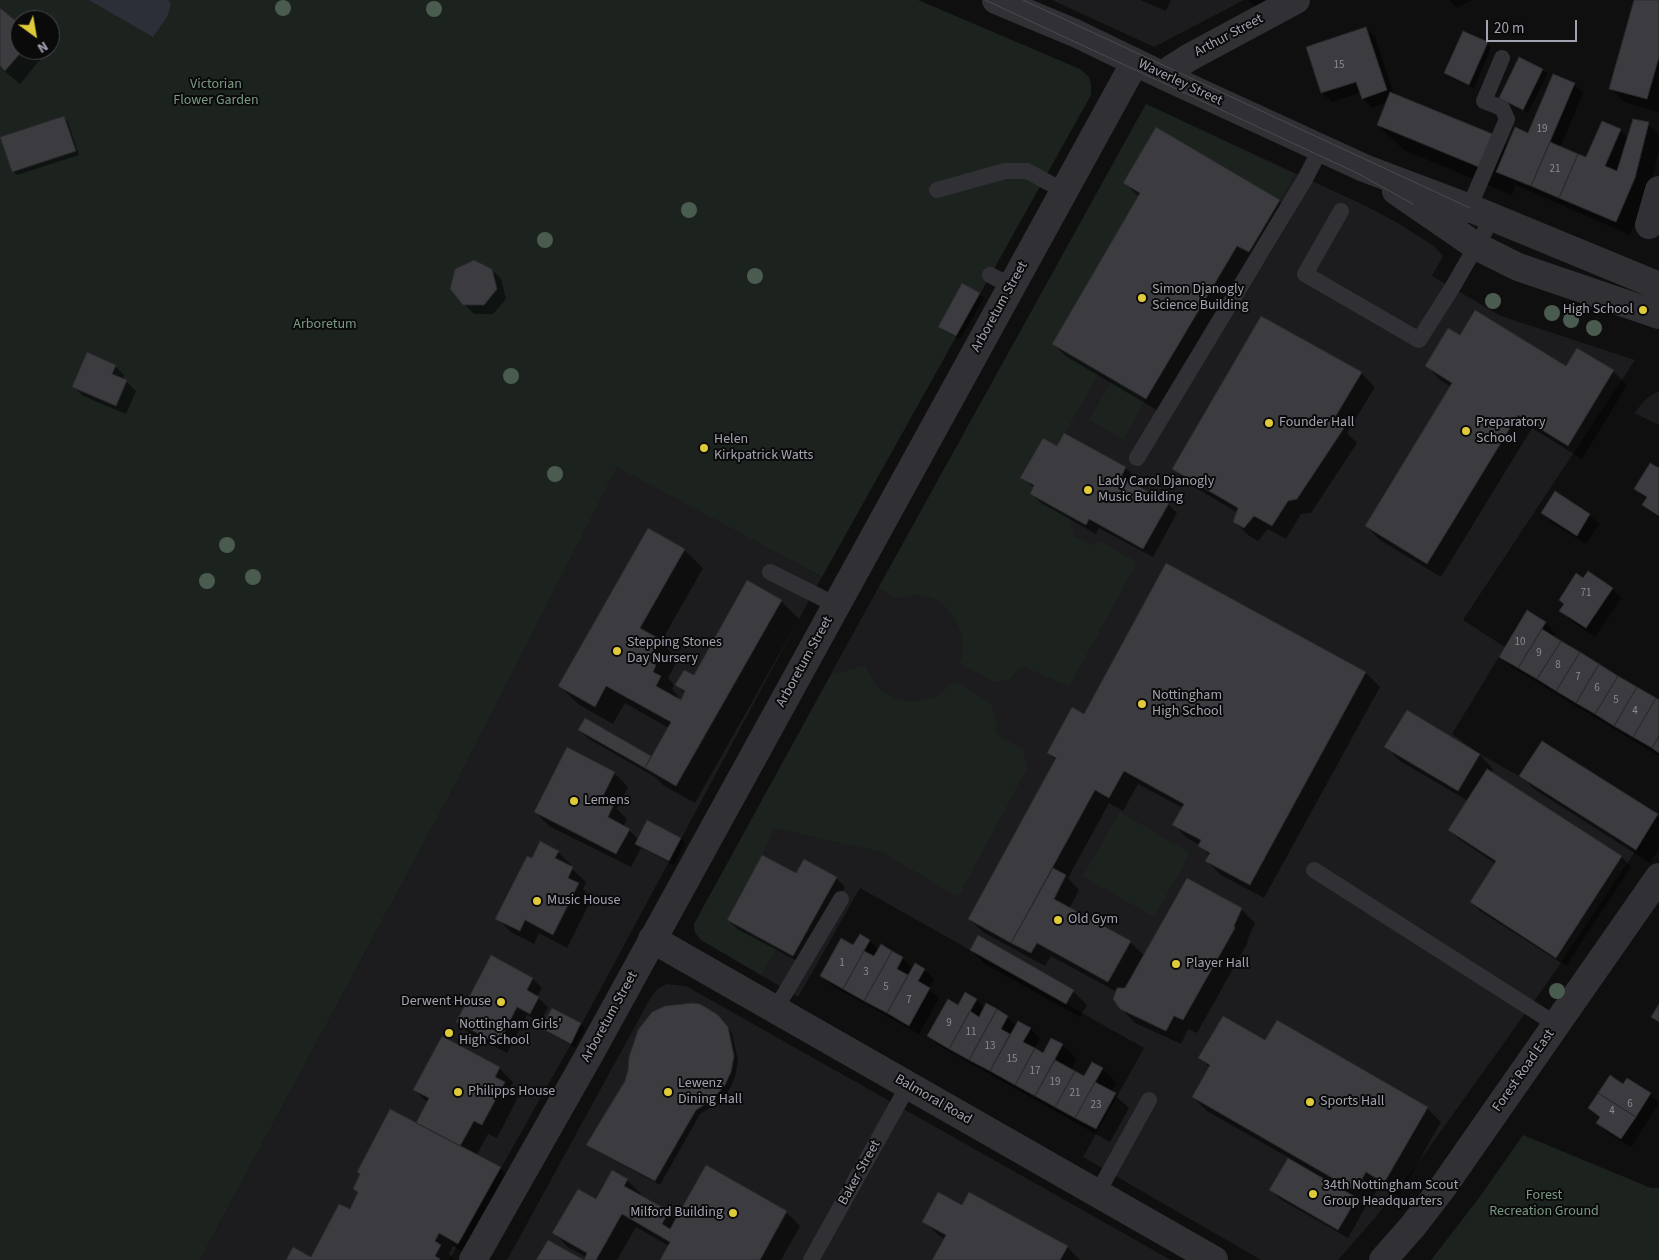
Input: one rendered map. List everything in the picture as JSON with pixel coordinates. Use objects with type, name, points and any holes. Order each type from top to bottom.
[{"type":"street","name":"Waverley Street","points":[[996,0],[1075,33],[1364,168],[1481,212],[1659,286]]},
{"type":"street","name":"Arthur Street","points":[[1166,77],[1171,69],[1190,57],[1296,0]]},
{"type":"street","name":"Arboretum Street","points":[[473,1260],[592,1050],[836,605],[1001,280],[1064,191],[1135,62]]},
{"type":"street","name":"Waverley Street","points":[[1364,168],[1413,204],[1466,239],[1518,267],[1659,315]]},
{"type":"street","points":[[1649,225],[1659,190]]},
{"type":"street","name":"Forest Road East","points":[[1383,1260],[1413,1226],[1443,1187],[1659,877]]},
{"type":"street","name":"Balmoral Road","points":[[652,940],[1214,1260]]},
{"type":"lane","points":[[1340,211],[1305,274],[1419,340],[1452,288],[1466,239],[1481,212],[1507,119],[1502,108],[1484,101],[1502,58]]},
{"type":"lane","points":[[1137,458],[1300,187],[1321,148]]},
{"type":"lane","points":[[937,190],[1005,171],[1027,171],[1064,191]]},
{"type":"lane","points":[[1466,239],[1481,212]]},
{"type":"lane","points":[[770,572],[836,605]]},
{"type":"lane","points":[[1314,870],[1557,1025]]},
{"type":"lane","points":[[775,1010],[841,900]]},
{"type":"lane","name":"Baker Street","points":[[811,1260],[908,1086]]},
{"type":"lane","points":[[1097,1194],[1149,1100]]},
{"type":"shaded area","points":[[89,0],[168,0],[171,4],[167,17],[153,37]]},
{"type":"shaded area","points":[[1052,0],[1244,0],[1154,47]]},
{"type":"shaded area","name":"Nottingham High School","points":[[1146,104],[1366,206],[1396,222],[1434,246],[1443,256],[1432,276],[1501,316],[1635,360],[1463,620],[1505,647],[1452,734],[1480,754],[1519,776],[1636,850],[1552,976],[1418,1163],[1374,1219],[1338,1260],[1261,1260],[1083,1157],[1144,1048],[860,888],[798,997],[701,940],[694,929],[694,924],[861,619]]},
{"type":"shaded area","points":[[1659,391],[1659,425],[1634,413],[1647,398]]},
{"type":"shaded area","points":[[617,466],[822,577],[571,1044],[449,1260],[200,1260],[454,787]]},
{"type":"shaded area","points":[[667,984],[686,986],[1171,1260],[507,1260],[651,997],[657,989]]},
{"type":"green space","name":"Arboretum","points":[[0,0],[918,0],[1080,69],[1089,77],[1091,95],[822,577],[617,467],[454,787],[200,1260],[0,1260]]},
{"type":"green space","points":[[1146,104],[1294,174],[1280,200],[1123,183],[1140,193],[1052,343],[1100,372],[1057,446],[1042,438],[1020,478],[1034,485],[1030,494],[1070,516],[1074,536],[1092,545],[1101,542],[1137,562],[1069,687],[1025,667],[1016,671],[1010,679],[994,682],[960,663],[963,656],[962,634],[957,623],[944,605],[924,595],[896,598],[879,587]]},
{"type":"green space","points":[[1113,380],[1146,399],[1123,439],[1089,420]]},
{"type":"green space","points":[[865,665],[874,683],[882,692],[900,700],[916,702],[934,698],[955,682],[990,702],[997,722],[995,733],[1023,750],[1027,768],[958,897],[882,852],[774,828],[762,855],[727,920],[777,947],[761,975],[701,940],[695,933],[694,924],[831,675]]},
{"type":"green space","points":[[1120,812],[1190,853],[1154,917],[1083,876]]},
{"type":"green space","name":"Forest Recreation Ground","points":[[1523,1135],[1651,1188],[1659,1188],[1659,1260],[1431,1260],[1479,1198]]},
{"type":"building","points":[[1634,0],[1659,0],[1659,57],[1647,99],[1609,89]]},
{"type":"building","points":[[0,8],[10,16],[10,60],[14,60],[5,71],[0,66]]},
{"type":"building","points":[[1366,27],[1387,90],[1362,99],[1356,82],[1321,93],[1306,47]]},
{"type":"building","points":[[1463,31],[1488,42],[1469,85],[1444,73]]},
{"type":"building","points":[[1519,57],[1543,69],[1523,110],[1499,98]]},
{"type":"building","points":[[1553,74],[1575,83],[1531,186],[1496,172],[1515,127],[1528,133]]},
{"type":"building","points":[[1390,92],[1500,137],[1486,170],[1377,125]]},
{"type":"building","points":[[64,116],[76,151],[12,172],[0,137]]},
{"type":"building","points":[[1633,119],[1649,122],[1635,178],[1616,222],[1559,198],[1578,154],[1586,157],[1602,121],[1621,129],[1605,166],[1617,171]]},
{"type":"building","name":"Simon Djanogly Science Building","points":[[1156,127],[1280,200],[1249,252],[1237,246],[1146,399],[1052,344],[1140,193],[1123,183]]},
{"type":"building","points":[[1550,142],[1578,154],[1559,198],[1531,186]]},
{"type":"building","points":[[474,260],[492,269],[497,289],[484,305],[463,305],[450,289],[455,269]]},
{"type":"building","points":[[962,283],[980,293],[956,336],[938,327]]},
{"type":"building","name":"Preparatory School","points":[[1475,310],[1566,366],[1577,348],[1614,370],[1568,446],[1518,415],[1427,564],[1365,526],[1452,383],[1425,366],[1448,328],[1460,335]]},
{"type":"building","name":"Founder Hall","points":[[1261,316],[1362,372],[1334,419],[1344,428],[1297,499],[1288,501],[1272,526],[1254,516],[1244,528],[1233,522],[1238,508],[1172,469]]},
{"type":"building","points":[[87,352],[116,365],[112,374],[127,380],[116,406],[72,387]]},
{"type":"building","name":"Lady Carol Djanogly Music Building","points":[[1064,433],[1126,467],[1121,477],[1169,503],[1143,549],[1089,519],[1086,525],[1030,494],[1034,485],[1020,478],[1043,438],[1057,446]]},
{"type":"building","points":[[1650,463],[1659,468],[1659,516],[1642,505],[1647,497],[1634,489]]},
{"type":"building","points":[[1555,491],[1590,514],[1577,536],[1541,513]]},
{"type":"building","name":"Stepping Stones Day Nursery","points":[[648,528],[685,549],[640,628],[661,640],[649,661],[656,665],[653,672],[661,676],[656,686],[681,700],[685,691],[675,685],[684,670],[694,675],[747,580],[782,600],[676,786],[645,768],[671,722],[606,686],[595,707],[558,686]]},
{"type":"building","points":[[1166,563],[1366,672],[1250,885],[1205,861],[1210,853],[1198,846],[1201,840],[1172,825],[1184,804],[1124,771],[1109,798],[1095,790],[1011,943],[968,919],[1056,758],[1047,753],[1072,707],[1084,714]]},
{"type":"building","points":[[1588,571],[1613,588],[1586,628],[1559,611],[1564,604],[1559,600],[1576,573],[1583,578]]},
{"type":"building","points":[[1527,610],[1546,622],[1518,668],[1499,657]]},
{"type":"building","points":[[1542,629],[1561,641],[1537,679],[1518,668]]},
{"type":"building","points":[[1561,641],[1580,652],[1556,691],[1537,679]]},
{"type":"building","points":[[1580,652],[1599,664],[1576,703],[1556,691]]},
{"type":"building","points":[[1599,664],[1618,676],[1595,714],[1576,703]]},
{"type":"building","points":[[1618,676],[1637,687],[1614,726],[1595,714]]},
{"type":"building","points":[[1637,687],[1656,698],[1633,737],[1614,726]]},
{"type":"building","points":[[1656,698],[1659,700],[1659,736],[1652,748],[1633,737]]},
{"type":"building","points":[[1407,710],[1480,754],[1458,791],[1384,747]]},
{"type":"building","points":[[585,718],[651,756],[645,768],[578,730]]},
{"type":"building","points":[[1659,736],[1659,753],[1652,748]]},
{"type":"building","points":[[1542,741],[1658,814],[1636,850],[1519,776]]},
{"type":"building","name":"Lemens","points":[[567,747],[615,772],[602,798],[614,804],[608,817],[630,829],[616,854],[534,812]]},
{"type":"building","points":[[1487,769],[1622,856],[1556,958],[1470,902],[1496,861],[1448,830]]},
{"type":"building","points":[[647,820],[681,838],[669,861],[635,844]]},
{"type":"building","name":"Music House","points":[[540,841],[559,851],[555,858],[573,867],[568,878],[579,883],[553,935],[525,920],[520,931],[495,919],[527,856],[532,858]]},
{"type":"building","points":[[762,855],[796,873],[804,859],[837,877],[793,956],[727,920]]},
{"type":"building","name":"Old Gym","points":[[1053,868],[1066,875],[1054,899],[1131,941],[1108,982],[1037,943],[1031,953],[1011,943]]},
{"type":"building","name":"Player Hall","points":[[1187,878],[1242,908],[1234,926],[1235,928],[1183,1020],[1174,1016],[1166,1031],[1120,1009],[1113,999],[1117,988],[1125,988]]},
{"type":"building","points":[[860,934],[870,940],[843,989],[820,976],[841,938],[853,945]]},
{"type":"building","points":[[978,935],[1074,990],[1066,1004],[970,950]]},
{"type":"building","points":[[881,944],[892,951],[864,1001],[843,989],[864,951],[874,956]]},
{"type":"building","points":[[892,951],[903,957],[897,969],[908,975],[887,1013],[864,1001]]},
{"type":"building","name":"Derwent House","points":[[491,955],[533,978],[527,990],[539,997],[530,1014],[517,1007],[498,1044],[456,1022]]},
{"type":"building","points":[[915,963],[925,969],[918,981],[930,988],[909,1026],[887,1013]]},
{"type":"building","points":[[965,992],[977,999],[949,1049],[927,1036],[948,999],[958,1005]]},
{"type":"building","points":[[986,1003],[997,1009],[969,1060],[949,1049],[970,1011],[979,1017]]},
{"type":"building","name":"Lewenz Dining Hall","points":[[700,1004],[718,1015],[728,1027],[734,1056],[731,1072],[725,1085],[712,1100],[696,1110],[655,1181],[586,1145],[625,1081],[629,1057],[638,1030],[652,1012],[665,1006]]},
{"type":"building","points":[[1659,1004],[1659,1022],[1651,1017]]},
{"type":"building","points":[[552,1008],[581,1023],[571,1044],[541,1028]]},
{"type":"building","points":[[997,1009],[1008,1016],[1001,1029],[1010,1034],[990,1071],[969,1060]]},
{"type":"building","name":"Sports Hall","points":[[1223,1016],[1265,1040],[1277,1020],[1428,1107],[1384,1183],[1366,1172],[1355,1191],[1192,1097],[1210,1065],[1198,1058]]},
{"type":"building","points":[[1018,1021],[1031,1028],[1023,1042],[1035,1048],[1015,1085],[990,1071]]},
{"type":"building","name":"Philipps House","points":[[442,1036],[500,1067],[495,1077],[505,1082],[482,1125],[474,1121],[460,1146],[416,1123],[429,1098],[413,1090]]},
{"type":"building","points":[[1051,1038],[1063,1044],[1035,1096],[1015,1085],[1035,1048],[1043,1053]]},
{"type":"building","points":[[1055,1060],[1075,1071],[1055,1107],[1035,1096]]},
{"type":"building","points":[[1092,1062],[1103,1068],[1075,1118],[1055,1107],[1075,1071],[1084,1076]]},
{"type":"building","points":[[1610,1075],[1623,1084],[1627,1078],[1651,1093],[1636,1117],[1598,1093]]},
{"type":"building","points":[[1095,1082],[1116,1093],[1096,1129],[1075,1118]]},
{"type":"building","points":[[1598,1093],[1636,1117],[1621,1139],[1596,1123],[1600,1117],[1588,1108]]},
{"type":"building","points":[[390,1109],[501,1167],[458,1244],[439,1233],[435,1241],[441,1245],[435,1256],[439,1260],[286,1260],[293,1247],[311,1257],[339,1204],[350,1209],[358,1192],[353,1189],[360,1174],[357,1172]]},
{"type":"building","name":"34th Nottingham Scout Group Headquarters","points":[[1288,1158],[1357,1198],[1338,1230],[1269,1190]]},
{"type":"building","name":"Milford Building","points":[[706,1165],[787,1211],[760,1260],[660,1260],[670,1242],[622,1214],[596,1260],[584,1260],[587,1253],[552,1233],[578,1189],[596,1199],[612,1170],[628,1179],[624,1186],[669,1211],[662,1224],[670,1229]]},
{"type":"building","points":[[938,1192],[962,1205],[969,1192],[1068,1246],[1060,1260],[932,1260],[946,1235],[922,1222]]},
{"type":"building","points":[[548,1240],[584,1260],[536,1260]]},
{"type":"tram line","points":[[985,0],[1357,173],[1413,204]]},
{"type":"tram line","points":[[1023,0],[1470,208]]},
{"type":"place","name":"Simon Djanogly Science Building","points":[[1142,298]]},
{"type":"place","name":"High School","points":[[1643,310]]},
{"type":"place","name":"Founder Hall","points":[[1269,423]]},
{"type":"place","name":"Preparatory School","points":[[1466,431]]},
{"type":"place","name":"Helen Kirkpatrick Watts","points":[[704,448]]},
{"type":"place","name":"Lady Carol Djanogly Music Building","points":[[1088,490]]},
{"type":"place","name":"Stepping Stones Day Nursery","points":[[617,651]]},
{"type":"place","name":"Nottingham High School","points":[[1142,704]]},
{"type":"place","name":"Lemens","points":[[574,801]]},
{"type":"place","name":"Music House","points":[[537,901]]},
{"type":"place","name":"Old Gym","points":[[1058,920]]},
{"type":"place","name":"Player Hall","points":[[1176,964]]},
{"type":"place","name":"Derwent House","points":[[501,1002]]},
{"type":"place","name":"Nottingham Girls' High School","points":[[449,1033]]},
{"type":"place","name":"Philipps House","points":[[458,1092]]},
{"type":"place","name":"Lewenz Dining Hall","points":[[668,1092]]},
{"type":"place","name":"Sports Hall","points":[[1310,1102]]},
{"type":"place","name":"34th Nottingham Scout Group Headquarters","points":[[1313,1194]]},
{"type":"place","name":"Milford Building","points":[[733,1213]]},
{"type":"park label","name":"Victorian Flower Garden","points":[[216,94]]}]
